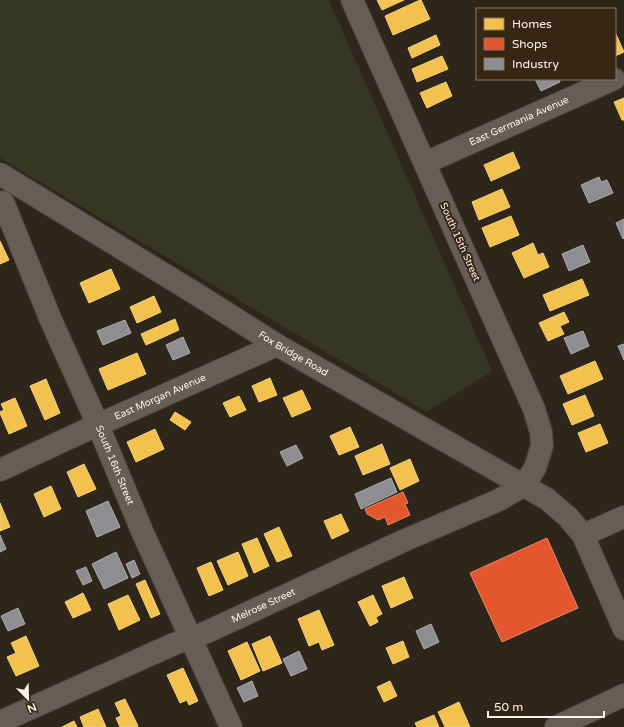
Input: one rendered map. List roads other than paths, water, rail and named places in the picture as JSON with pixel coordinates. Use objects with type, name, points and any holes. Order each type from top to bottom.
[{"type":"street","name":"South 15th Street","points":[[352,0],[534,409],[542,446],[535,468],[524,485]]},
{"type":"street","name":"East Germania Avenue","points":[[425,163],[613,80]]},
{"type":"street","name":"Fox Bridge Road","points":[[8,179],[277,345],[546,498],[568,517],[583,535]]},
{"type":"street","points":[[2,203],[8,179]]},
{"type":"street","name":"South 16th Street","points":[[2,203],[142,531],[230,727]]},
{"type":"street","name":"East Morgan Avenue","points":[[0,470],[277,345]]},
{"type":"street","name":"Melrose Street","points":[[0,722],[498,500],[524,485]]},
{"type":"street","points":[[624,517],[583,535],[624,629]]},
{"type":"street","points":[[556,727],[624,696]]}]
